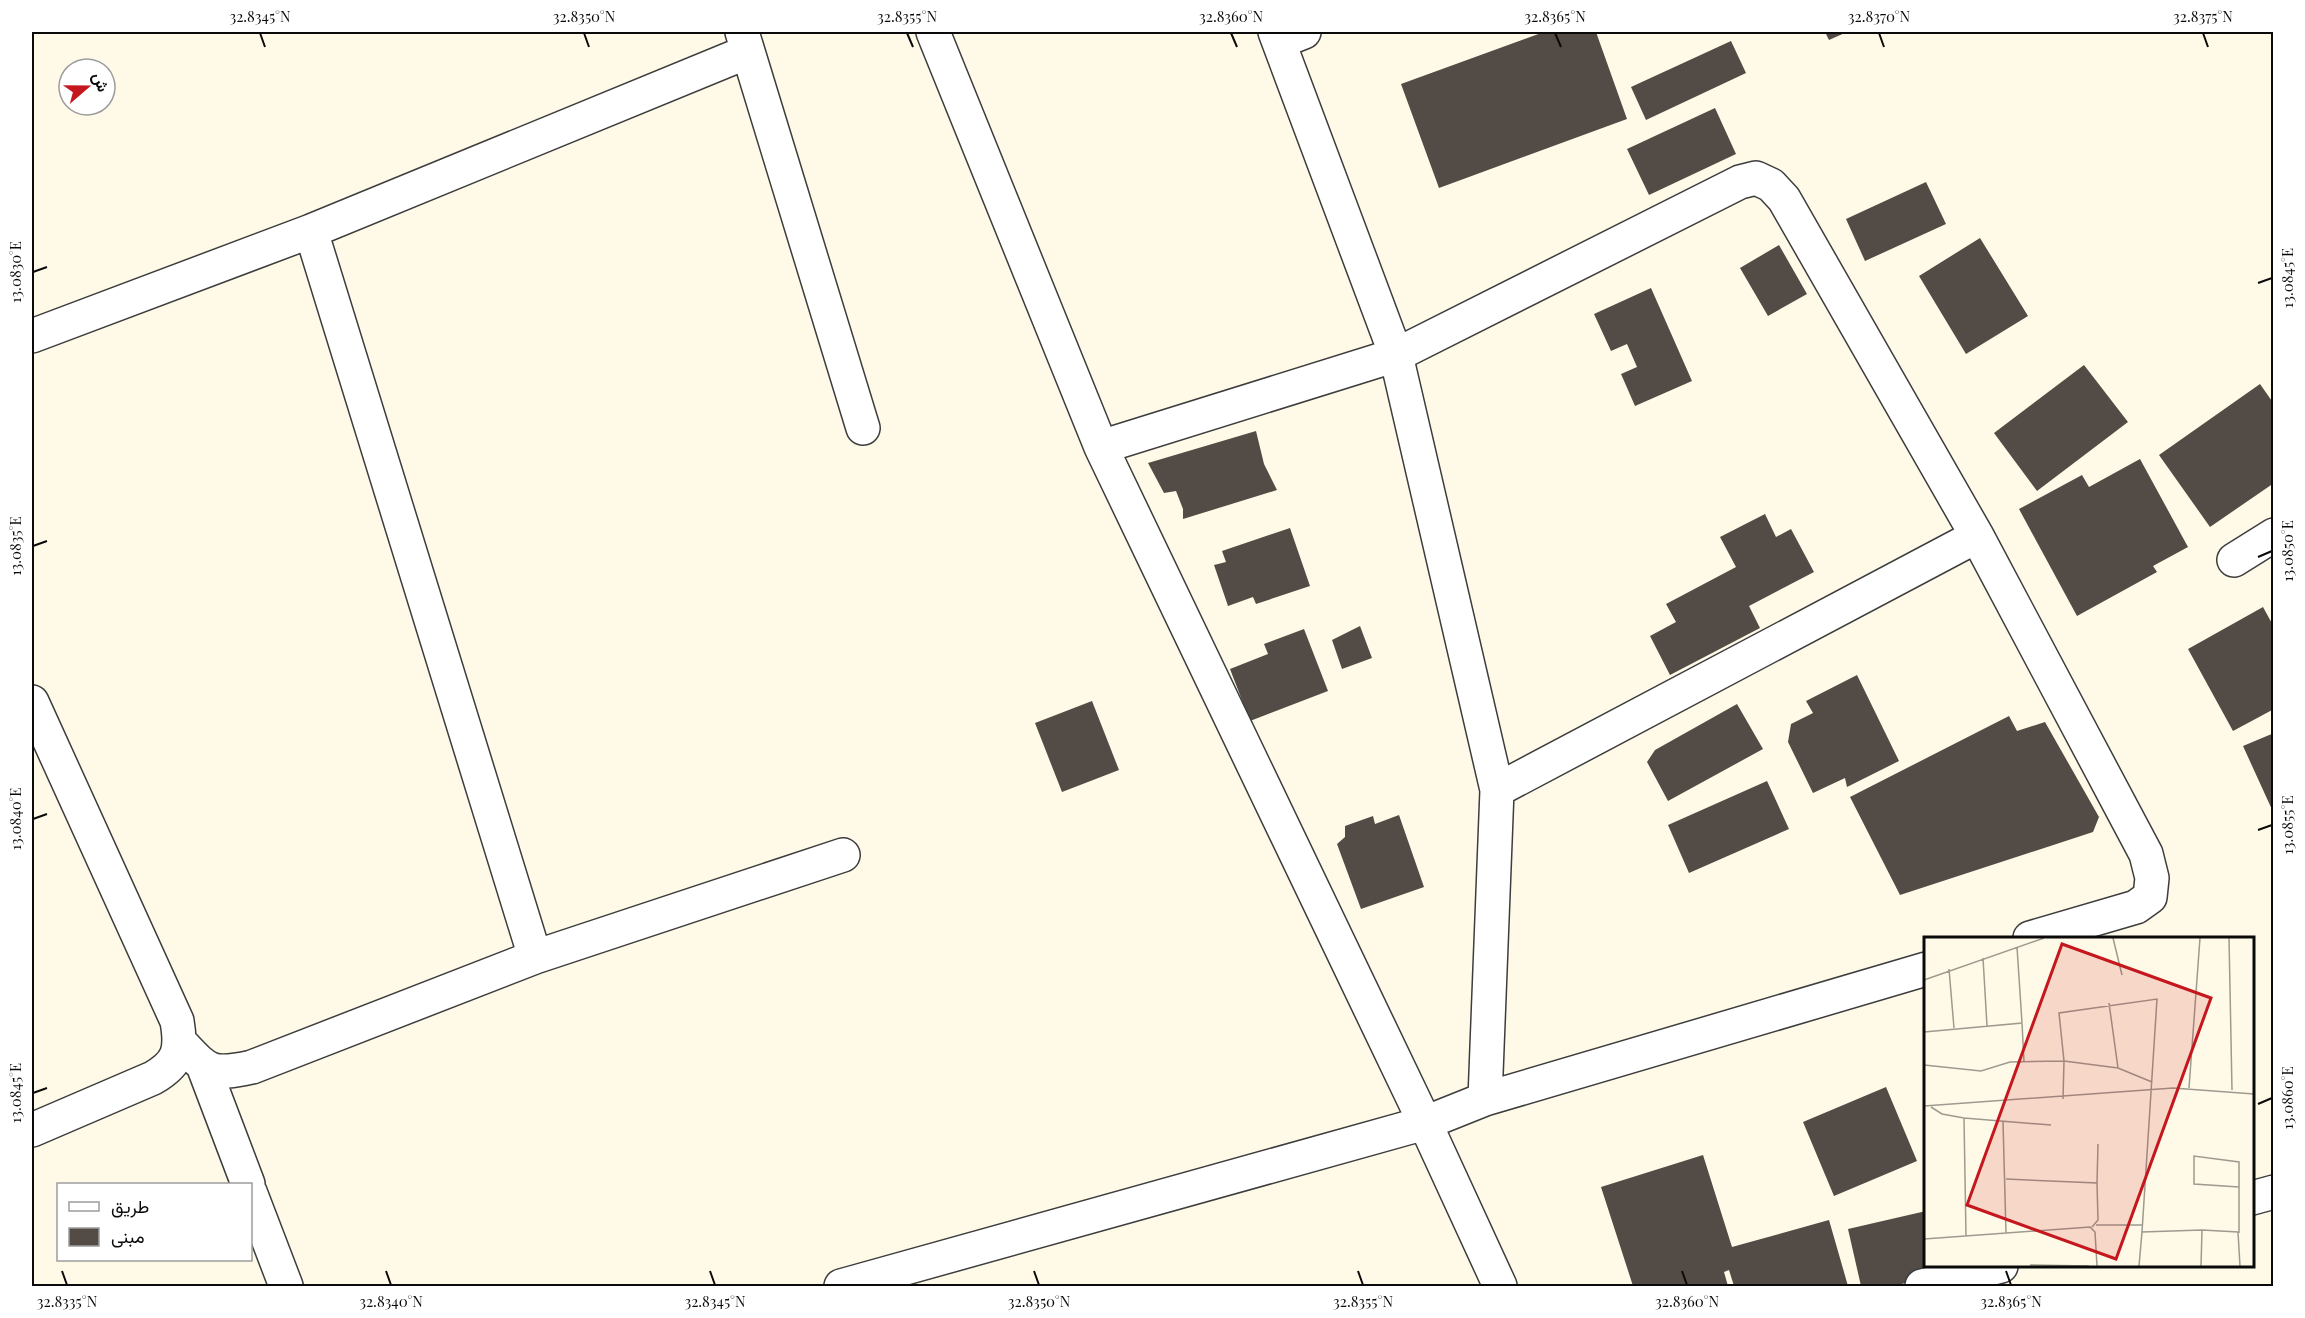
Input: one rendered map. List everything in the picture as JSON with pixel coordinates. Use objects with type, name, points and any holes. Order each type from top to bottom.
[{"type":"street","points":[[933,32],[1101,447],[1425,1123],[1500,1287]]},
{"type":"street","points":[[1286,35],[1396,355],[1497,790],[1485,1099]]},
{"type":"street","points":[[32,336],[311,231],[744,42],[863,428]]},
{"type":"street","points":[[1101,447],[1396,355],[1740,182],[1756,178],[1771,185],[1784,200],[1977,536],[2146,854],[2152,878],[2150,897],[2136,907],[2037,937]]},
{"type":"street","points":[[311,231],[536,957]]},
{"type":"street","points":[[2234,560],[2274,535]]},
{"type":"street","points":[[1497,790],[1977,536]]},
{"type":"street","points":[[32,702],[177,1022],[181,1042],[204,1068],[247,1183]]},
{"type":"street","points":[[204,1068],[225,1073],[252,1067],[536,957],[843,855]]},
{"type":"street","points":[[841,1287],[1425,1123],[1485,1099],[1924,970]]},
{"type":"street","points":[[32,1130],[153,1078],[171,1067],[181,1042]]},
{"type":"street","points":[[2254,1198],[2274,1192]]},
{"type":"street","points":[[252,1197],[286,1287]]},
{"type":"street","points":[[1922,1287],[1997,1267]]},
{"type":"building","points":[[1544,32],[1596,32],[1627,119],[1439,188],[1401,84]]},
{"type":"building","points":[[1825,32],[1847,32],[1829,40]]},
{"type":"building","points":[[1731,41],[1746,73],[1646,120],[1631,87]]},
{"type":"building","points":[[1715,108],[1736,154],[1649,195],[1627,149]]},
{"type":"building","points":[[1926,182],[1946,224],[1865,261],[1846,219]]},
{"type":"building","points":[[1980,238],[2028,316],[1966,354],[1919,276]]},
{"type":"building","points":[[1779,245],[1807,294],[1768,316],[1740,268]]},
{"type":"building","points":[[1651,288],[1692,381],[1635,406],[1621,374],[1637,367],[1627,344],[1611,351],[1594,314]]},
{"type":"building","points":[[2084,365],[2128,422],[2037,491],[1994,433]]},
{"type":"building","points":[[2260,384],[2274,404],[2274,483],[2210,527],[2159,455]]},
{"type":"building","points":[[1256,431],[1264,464],[1277,490],[1183,519],[1183,509],[1176,491],[1164,493],[1148,463]]},
{"type":"building","points":[[2140,459],[2188,547],[2153,566],[2157,572],[2077,616],[2019,509],[2082,475],[2089,487]]},
{"type":"building","points":[[1765,514],[1776,537],[1791,529],[1814,572],[1749,606],[1760,628],[1670,675],[1650,636],[1676,622],[1666,604],[1736,567],[1720,537]]},
{"type":"building","points":[[1290,528],[1310,586],[1256,604],[1253,597],[1228,606],[1214,565],[1226,562],[1222,551]]},
{"type":"building","points":[[2263,607],[2274,627],[2274,709],[2233,731],[2188,649]]},
{"type":"building","points":[[1360,626],[1372,658],[1342,669],[1332,640]]},
{"type":"building","points":[[1304,629],[1328,691],[1250,721],[1230,669],[1268,654],[1264,644]]},
{"type":"building","points":[[1857,675],[1899,761],[1847,787],[1845,778],[1813,793],[1788,742],[1791,724],[1813,713],[1806,701]]},
{"type":"building","points":[[1092,701],[1119,770],[1062,792],[1035,723]]},
{"type":"building","points":[[1737,704],[1763,749],[1668,801],[1647,762],[1655,750]]},
{"type":"building","points":[[2009,716],[2017,731],[2045,722],[2099,817],[2093,832],[1900,895],[1850,797]]},
{"type":"building","points":[[2274,733],[2274,814],[2243,746]]},
{"type":"building","points":[[1767,781],[1789,829],[1689,873],[1668,825]]},
{"type":"building","points":[[1399,815],[1424,887],[1361,909],[1337,844],[1345,837],[1345,826],[1373,816],[1375,824]]},
{"type":"building","points":[[1886,1087],[1917,1161],[1834,1196],[1803,1122]]},
{"type":"building","points":[[1703,1155],[1732,1247],[1829,1220],[1848,1286],[1734,1286],[1729,1270],[1724,1272],[1728,1286],[1633,1286],[1601,1187]]},
{"type":"building","points":[[1924,1211],[1924,1267],[1959,1267],[1960,1269],[1894,1286],[1861,1286],[1848,1229]]}]
